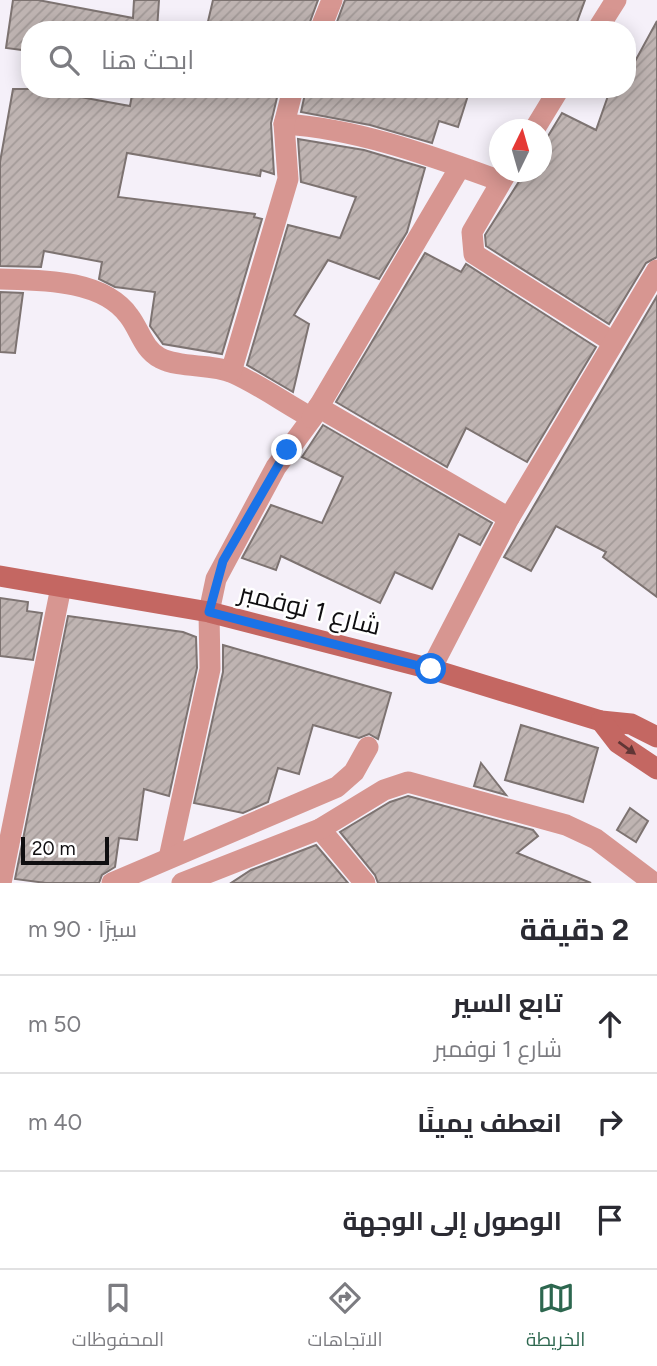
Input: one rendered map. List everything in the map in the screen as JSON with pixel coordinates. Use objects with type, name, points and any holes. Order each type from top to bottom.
[{"type":"main road","name":"شارع 1 نوفمبر","points":[[0,576],[209,612],[431,669],[601,721],[631,724],[657,737]]},
{"type":"main road","points":[[601,721],[618,743],[657,769]]},
{"type":"street","points":[[324,21],[332,0]]},
{"type":"street","points":[[603,21],[616,0]]},
{"type":"street","points":[[231,372],[288,179],[284,124],[291,98]]},
{"type":"street","points":[[541,119],[554,98]]},
{"type":"street","points":[[284,124],[312,125],[367,138],[460,167],[489,173]]},
{"type":"street","points":[[169,858],[210,669],[209,612],[223,561],[276,467],[315,412],[460,167]]},
{"type":"street","points":[[501,182],[472,232],[474,254],[613,342]]},
{"type":"street","points":[[431,669],[509,518],[657,270]]},
{"type":"street","points":[[0,279],[41,280],[92,291],[115,301],[129,314],[152,354],[165,360],[231,372],[315,412],[509,518]]},
{"type":"street","points":[[1,883],[61,587]]},
{"type":"street","points":[[113,883],[337,787],[354,772],[368,747]]},
{"type":"street","points":[[182,883],[231,875],[320,829],[384,790],[404,782],[566,825],[596,839],[629,875],[654,883]]},
{"type":"street","points":[[320,829],[365,883]]},
{"type":"building","points":[[13,0],[38,0],[133,18],[134,0],[159,0],[158,21],[21,21],[21,50],[6,48]]},
{"type":"building","points":[[213,0],[318,0],[310,21],[208,21]]},
{"type":"building","points":[[345,0],[585,0],[577,21],[337,21]]},
{"type":"building","points":[[657,21],[657,257],[646,263],[609,324],[486,246],[485,235],[519,182],[552,182],[552,130],[562,113],[596,130],[607,98],[636,98],[636,60]]},
{"type":"building","points":[[13,89],[21,89],[21,98],[86,98],[130,106],[131,98],[277,98],[271,123],[274,174],[261,170],[260,176],[127,153],[118,197],[255,214],[254,217],[262,219],[222,354],[163,344],[150,326],[155,292],[115,287],[99,279],[102,262],[44,251],[41,267],[0,266],[0,162]]},
{"type":"building","points":[[304,98],[467,98],[458,127],[439,121],[432,143],[370,125],[301,112]]},
{"type":"building","points":[[298,139],[364,150],[425,168],[407,232],[379,279],[328,260],[294,315],[309,324],[293,392],[247,365],[288,225],[340,238],[356,197],[301,182]]},
{"type":"building","points":[[425,253],[461,272],[466,264],[596,347],[527,462],[466,428],[447,467],[336,402]]},
{"type":"building","points":[[0,292],[23,293],[15,353],[0,352]]},
{"type":"building","points":[[657,296],[657,597],[603,557],[606,552],[556,526],[531,571],[504,557]]},
{"type":"building","points":[[323,425],[492,523],[480,545],[459,534],[432,589],[395,572],[380,603],[281,556],[276,570],[242,558],[271,505],[322,523],[343,477],[302,457]]},
{"type":"building","points":[[0,598],[28,602],[27,611],[42,613],[33,660],[0,656]]},
{"type":"building","points":[[68,616],[183,632],[196,637],[197,668],[169,796],[144,789],[137,840],[119,838],[115,867],[102,875],[99,883],[46,883],[15,879]]},
{"type":"building","points":[[223,645],[391,693],[378,739],[369,734],[359,738],[313,725],[299,774],[278,768],[268,802],[243,813],[194,803],[223,672]]},
{"type":"building","points":[[521,725],[598,748],[583,802],[505,780]]},
{"type":"building","points":[[481,763],[506,795],[474,786]]},
{"type":"building","points":[[408,796],[533,830],[538,836],[517,853],[591,883],[378,883],[375,875],[340,832],[390,802]]},
{"type":"building","points":[[630,808],[648,821],[636,842],[617,830]]},
{"type":"building","points":[[316,845],[348,883],[231,883],[251,870]]},
{"type":"route","points":[[287,450],[267,489],[223,561],[209,612],[431,669]]}]
